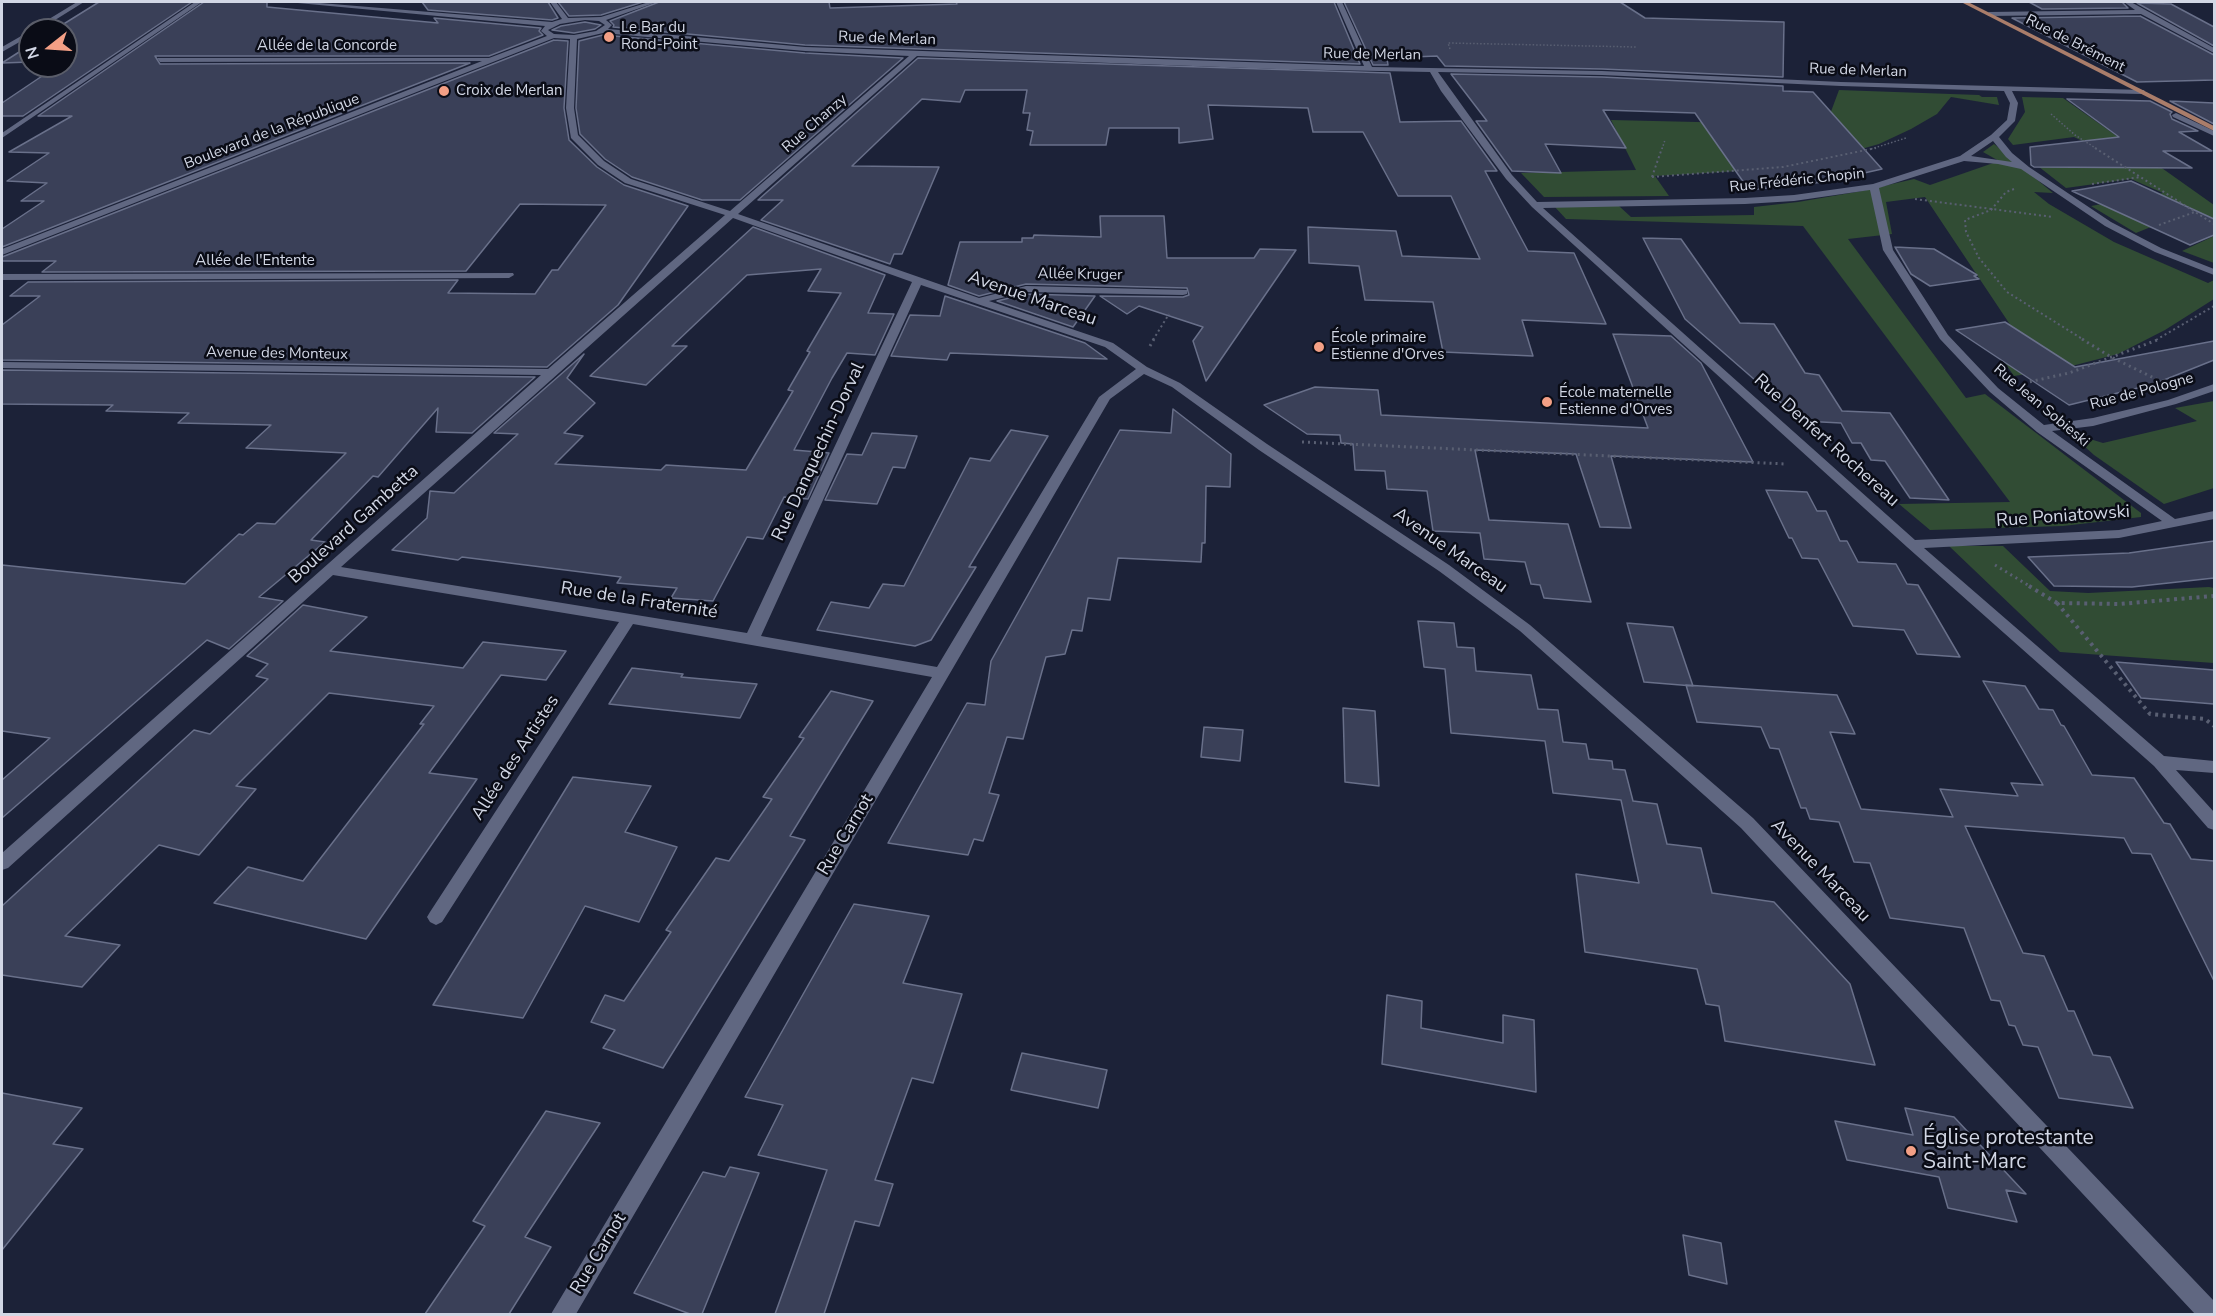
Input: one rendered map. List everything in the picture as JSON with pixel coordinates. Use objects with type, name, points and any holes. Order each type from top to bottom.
[{"type":"main road","name":"Rue de Brément","points":[[1964,2],[2141,92],[2214,134]]},
{"type":"main road","name":"Rue de Brément","points":[[2141,92],[2176,115]]},
{"type":"street","points":[[54,18],[81,2]]},
{"type":"street","points":[[2,136],[199,2]]},
{"type":"street","points":[[290,2],[551,24],[566,20],[602,19],[654,2]]},
{"type":"street","points":[[410,2],[418,13]]},
{"type":"street","points":[[553,2],[566,20]]},
{"type":"street","points":[[1339,2],[1369,69]]},
{"type":"street","points":[[2127,2],[2214,51]]},
{"type":"street","points":[[1989,14],[2142,12]]},
{"type":"street","points":[[602,19],[609,23],[604,31]]},
{"type":"street","points":[[551,24],[544,31],[553,36]]},
{"type":"street","name":"Rue de Merlan","points":[[553,36],[574,37],[604,31],[805,49],[915,54],[1369,69],[1602,73],[2009,93],[2141,92]]},
{"type":"street","name":"Boulevard de la République","points":[[2,252],[553,36]]},
{"type":"street","name":"Avenue Marceau","points":[[574,37],[570,108],[574,136],[601,163],[628,182],[733,214],[918,281],[1109,345],[1143,369],[1176,385],[1263,447],[1444,568],[1525,628],[1747,823],[2211,1314]]},
{"type":"street","points":[[2,50],[18,40]]},
{"type":"street","name":"Rue Chanzy","points":[[733,214],[915,54]]},
{"type":"street","name":"Allée de la Concorde","points":[[160,60],[495,59]]},
{"type":"street","name":"Rue Denfert Rochereau","points":[[1433,70],[1444,89],[1503,168],[1535,205],[1912,544],[2160,762],[2214,823]]},
{"type":"street","name":"Rue Frédéric Chopin","points":[[1535,205],[1646,204],[1784,198],[1874,187],[1963,158],[2011,121],[2014,108],[2009,93]]},
{"type":"street","points":[[2176,115],[2214,134]]},
{"type":"street","points":[[1994,136],[2009,155],[2025,169],[2108,224],[2158,250],[2214,272]]},
{"type":"street","points":[[1963,158],[1998,161],[2025,169]]},
{"type":"street","name":"Rue Jean Sobieski","points":[[1874,187],[1888,250],[1944,337],[1994,390],[2041,429],[2174,524]]},
{"type":"street","name":"Boulevard Gambetta","points":[[2,863],[552,372],[733,214]]},
{"type":"street","name":"Allée de l'Entente","points":[[2,277],[509,275]]},
{"type":"street","name":"Rue Danquechin-Dorval","points":[[752,639],[918,281]]},
{"type":"street","name":"Allée Kruger","points":[[979,301],[1026,289],[1183,292]]},
{"type":"street","name":"Avenue des Monteux","points":[[2,365],[552,372]]},
{"type":"street","name":"Rue Carnot","points":[[563,1314],[1105,397],[1143,369]]},
{"type":"street","name":"Rue de Pologne","points":[[2041,429],[2093,422],[2190,396],[2214,387]]},
{"type":"street","name":"Rue Poniatowski","points":[[1912,544],[2119,534],[2214,515]]},
{"type":"street","name":"Rue de la Fraternité","points":[[330,570],[752,639],[941,673]]},
{"type":"street","name":"Allée des Artistes","points":[[436,917],[628,620]]},
{"type":"street","points":[[2160,762],[2214,767]]},
{"type":"path","points":[[2009,93],[2058,118],[2075,135],[2214,224]]},
{"type":"path","points":[[1652,177],[1783,167],[1858,153],[1906,138]]},
{"type":"path","points":[[1646,204],[1652,177],[1665,140]]},
{"type":"path","points":[[2056,190],[2141,177]]},
{"type":"path","points":[[2040,179],[2006,192],[1991,210],[1965,220],[1966,232],[1979,258],[2007,292],[2111,357],[2190,396]]},
{"type":"path","points":[[1874,187],[1931,202],[2108,224]]},
{"type":"path","points":[[1143,369],[1148,350],[1183,292]]},
{"type":"path","points":[[1994,390],[2070,373],[2160,339],[2214,306]]},
{"type":"path","points":[[1263,447],[1286,441],[1826,467]]},
{"type":"path","points":[[1955,542],[2057,603],[2150,714],[2205,719],[2214,726]]},
{"type":"path","points":[[2057,603],[2119,604],[2214,596]]},
{"type":"green space","points":[[1839,90],[1979,95],[1997,97],[1999,105],[1951,97],[1937,114],[1911,129],[1879,144],[1833,157],[1756,170],[1655,176],[1669,196],[1544,197],[1521,173],[1636,170],[1611,120],[1826,125]]},
{"type":"green space","points":[[2022,97],[2063,98],[2214,205],[2214,224],[2183,214],[2136,233],[2091,206],[2163,193],[2131,179],[2066,188],[2034,163],[2105,152],[2074,137],[2013,145],[2008,139],[2025,112]]},
{"type":"green space","points":[[1994,144],[2053,193],[2034,192],[2049,204],[2114,242],[2208,283],[2214,280],[2214,299],[2165,330],[2118,354],[2060,369],[2014,376],[2002,359],[2029,353],[1925,197],[1886,202],[1892,234],[1848,239],[1966,398],[1985,394],[2141,513],[2141,517],[2063,526],[1930,530],[1899,504],[2010,502],[1803,226],[1566,219],[1554,206],[1619,206],[1631,217],[1754,215],[1754,207],[1862,191],[1914,179],[1930,185],[1999,161],[1983,152]]},
{"type":"green space","points":[[2214,236],[2214,263],[2182,251]]},
{"type":"green space","points":[[2214,401],[2214,488],[2164,504],[2083,445],[2090,439],[2103,443],[2197,421],[2175,408]]},
{"type":"green space","points":[[1949,546],[2003,546],[2050,591],[2088,593],[2214,588],[2214,663],[2060,652]]},
{"type":"building","points":[[99,2],[192,2],[23,116],[2,116],[2,103],[39,78],[78,78],[78,18],[73,18]]},
{"type":"building","points":[[204,2],[267,2],[267,7],[438,23],[434,18],[541,28],[539,31],[543,35],[489,56],[155,56],[160,64],[470,63],[2,247],[2,229],[44,201],[21,201],[47,183],[7,181],[49,153],[9,152],[72,116],[38,116]]},
{"type":"building","points":[[422,2],[548,2],[558,18],[552,20],[428,10]]},
{"type":"building","points":[[558,2],[643,2],[601,15],[569,16]]},
{"type":"building","points":[[659,2],[829,2],[830,8],[957,4],[956,2],[1334,2],[1360,64],[805,45],[613,27],[610,21]]},
{"type":"building","points":[[1344,2],[1620,2],[1645,18],[1784,22],[1783,77],[1602,69],[1445,66],[1437,56],[1387,58],[1388,65],[1373,65]]},
{"type":"building","points":[[2029,2],[2122,2],[2128,8],[2042,9]]},
{"type":"building","points":[[2137,3],[2171,4],[2214,27],[2214,46]]},
{"type":"building","points":[[2140,16],[2214,55],[2214,80],[2137,82],[2012,18]]},
{"type":"building","points":[[585,22],[601,25],[595,29],[574,33],[552,30],[561,26]]},
{"type":"building","points":[[603,35],[805,53],[903,58],[740,200],[702,200],[632,177],[605,159],[580,134],[576,108],[579,41]]},
{"type":"building","points":[[554,40],[568,41],[564,108],[569,140],[597,167],[624,185],[688,206],[618,305],[547,367],[2,360],[2,325],[40,296],[10,296],[28,282],[458,280],[448,293],[535,294],[552,270],[558,270],[606,205],[520,204],[466,271],[42,272],[56,261],[2,261],[2,257]]},
{"type":"building","points":[[18,53],[18,62],[2,63]]},
{"type":"building","points":[[918,58],[1390,73],[1400,122],[1461,121],[1497,171],[1485,171],[1528,251],[1574,253],[1606,324],[1522,320],[1533,356],[1443,352],[1433,302],[1365,300],[1359,266],[1309,263],[1308,227],[1396,231],[1402,256],[1480,259],[1451,196],[1398,196],[1363,132],[1313,132],[1308,108],[1208,105],[1213,139],[1179,143],[1179,128],[1109,128],[1106,145],[1030,145],[1033,131],[1027,130],[1030,113],[1023,113],[1027,90],[965,90],[960,102],[922,99],[852,166],[939,167],[902,254],[894,254],[890,264],[761,220],[783,200],[758,200]]},
{"type":"building","points":[[1451,74],[1602,77],[1783,86],[1783,91],[1813,92],[1882,169],[1824,182],[1749,190],[1695,113],[1603,110],[1626,148],[1545,144],[1561,173],[1512,171],[1476,121],[1487,121]]},
{"type":"building","points":[[2067,99],[2150,101],[2172,112],[2170,114],[2172,119],[2198,131],[2179,132],[2212,151],[2163,151],[2192,168],[2034,167],[2031,165],[2030,147],[2119,137]]},
{"type":"building","points":[[2170,101],[2214,103],[2214,124]]},
{"type":"building","points":[[2131,181],[2214,219],[2214,235],[2190,245],[2072,191]]},
{"type":"building","points":[[1100,216],[1164,216],[1167,258],[1254,258],[1260,249],[1296,250],[1206,381],[1193,341],[1203,327],[1139,306],[1127,314],[1100,296],[1183,297],[1189,295],[1187,288],[1026,284],[979,296],[948,285],[960,242],[1022,242],[1022,238],[1033,238],[1034,235],[1101,237]]},
{"type":"building","points":[[753,227],[885,275],[868,313],[894,314],[875,355],[847,353],[794,450],[829,453],[808,499],[784,497],[763,539],[747,537],[713,601],[671,598],[677,588],[617,583],[621,577],[462,557],[458,560],[392,550],[427,518],[430,491],[454,493],[518,434],[494,433],[584,354],[567,378],[595,403],[564,433],[583,436],[555,464],[661,470],[666,465],[746,470],[793,391],[788,390],[810,352],[807,351],[841,293],[808,291],[821,269],[747,275],[672,346],[687,346],[646,385],[590,376]]},
{"type":"building","points":[[1643,238],[1681,239],[1740,323],[1774,324],[1805,373],[1819,375],[1842,411],[1890,413],[1949,500],[1910,498],[1885,461],[1871,460],[1861,443],[1852,443],[1841,423],[1802,421],[1685,319]]},
{"type":"building","points":[[1895,247],[1934,249],[1977,275],[1974,276],[1979,279],[1930,286],[1911,274]]},
{"type":"building","points":[[1026,294],[1095,296],[1073,327],[997,301]]},
{"type":"building","points":[[945,296],[1085,343],[1107,359],[950,353],[947,360],[891,356],[910,315],[940,316]]},
{"type":"building","points":[[2005,322],[2075,367],[2214,341],[2214,360],[2154,384],[2069,405],[1956,330]]},
{"type":"building","points":[[1613,334],[1671,336],[1701,363],[1753,462],[1611,456],[1631,528],[1600,527],[1576,454],[1475,450],[1489,520],[1568,524],[1591,602],[1544,598],[1540,585],[1531,584],[1525,562],[1484,559],[1480,533],[1433,531],[1427,491],[1387,489],[1385,471],[1355,470],[1353,444],[1341,443],[1340,435],[1307,434],[1264,405],[1315,387],[1378,390],[1381,415],[1648,428]]},
{"type":"building","points":[[2,370],[535,377],[472,433],[436,432],[438,408],[378,477],[373,476],[311,540],[325,542],[259,597],[283,601],[229,649],[207,640],[2,818],[2,780],[50,738],[2,731],[2,565],[185,584],[239,534],[243,535],[257,523],[275,524],[346,453],[246,448],[271,425],[178,423],[189,413],[106,411],[113,405],[2,404]]},
{"type":"building","points":[[1173,409],[1231,454],[1230,487],[1206,486],[1205,543],[1202,543],[1201,562],[1118,558],[1110,600],[1088,598],[1082,631],[1072,630],[1065,654],[1046,657],[1023,739],[1007,737],[989,793],[999,795],[983,841],[974,839],[968,855],[888,843],[967,703],[985,705],[991,661],[1120,430],[1171,433]]},
{"type":"building","points":[[1011,430],[1048,436],[969,567],[976,567],[931,640],[915,646],[817,630],[831,602],[869,608],[883,584],[904,586],[970,458],[990,461]]},
{"type":"building","points":[[872,433],[917,436],[905,468],[893,467],[877,504],[825,500],[847,454],[862,455]]},
{"type":"building","points":[[1766,490],[1807,492],[1817,511],[1826,511],[1840,541],[1847,541],[1858,562],[1896,564],[1907,584],[1918,585],[1960,657],[1917,654],[1904,630],[1853,626],[1818,559],[1802,558],[1792,538],[1789,538]]},
{"type":"building","points":[[2214,541],[2214,578],[2132,587],[2054,586],[2028,557],[2129,553]]},
{"type":"building","points":[[303,605],[367,617],[330,651],[463,668],[483,642],[566,651],[546,680],[501,675],[429,773],[477,779],[366,939],[214,903],[248,867],[303,881],[424,724],[420,724],[434,706],[329,693],[236,786],[256,789],[199,855],[159,845],[65,936],[120,945],[82,987],[2,975],[2,906],[194,730],[210,734],[268,679],[256,676],[268,664],[247,656]]},
{"type":"building","points":[[1418,621],[1454,623],[1457,647],[1474,648],[1476,671],[1531,675],[1538,709],[1558,710],[1563,742],[1586,744],[1589,759],[1612,761],[1613,769],[1625,770],[1633,801],[1657,804],[1667,844],[1701,848],[1712,893],[1774,902],[1850,984],[1875,1065],[1725,1041],[1719,1006],[1706,1004],[1697,969],[1585,952],[1576,874],[1639,883],[1621,800],[1553,793],[1545,741],[1451,733],[1445,669],[1424,667]]},
{"type":"building","points":[[1627,623],[1673,627],[1693,686],[1644,682]]},
{"type":"building","points":[[2116,662],[2214,670],[2214,704],[2141,698]]},
{"type":"building","points":[[632,668],[683,674],[681,677],[757,684],[740,718],[609,704]]},
{"type":"building","points":[[1983,681],[2025,686],[2039,709],[2053,710],[2092,775],[2134,778],[2164,823],[2170,824],[2191,859],[2214,861],[2214,981],[2151,854],[2132,853],[2124,838],[1965,826],[2023,953],[2044,956],[2068,1011],[2074,1011],[2093,1055],[2110,1057],[2133,1108],[2059,1098],[2038,1047],[2023,1045],[2015,1026],[2009,1025],[2000,1001],[1991,1000],[1964,928],[1890,918],[1870,863],[1854,862],[1839,822],[1810,819],[1806,808],[1801,808],[1779,749],[1770,748],[1761,727],[1697,722],[1686,685],[1837,695],[1855,734],[1830,732],[1861,809],[1953,817],[1940,789],[2018,796],[2011,783],[2043,785]]},
{"type":"building","points":[[831,691],[873,701],[790,836],[805,840],[663,1068],[603,1048],[615,1030],[591,1022],[605,995],[624,1001],[671,932],[666,930],[716,858],[729,861],[772,799],[763,797],[804,738],[799,737]]},
{"type":"building","points":[[1343,708],[1375,711],[1379,786],[1345,782]]},
{"type":"building","points":[[1204,727],[1243,730],[1240,761],[1201,757]]},
{"type":"building","points":[[573,777],[651,786],[625,832],[677,847],[639,922],[585,906],[523,1018],[433,1005]]},
{"type":"building","points":[[854,904],[929,916],[903,983],[962,994],[933,1083],[912,1078],[875,1180],[893,1184],[879,1226],[855,1221],[824,1314],[775,1314],[827,1170],[758,1155],[783,1105],[745,1097]]},
{"type":"building","points":[[1387,995],[1422,1001],[1421,1028],[1503,1043],[1503,1015],[1534,1020],[1536,1092],[1382,1064]]},
{"type":"building","points":[[1022,1053],[1107,1070],[1098,1108],[1011,1090]]},
{"type":"building","points":[[2,1093],[82,1108],[53,1144],[83,1149],[2,1250]]},
{"type":"building","name":"Église protestante Saint-Marc","points":[[1905,1108],[1954,1117],[2026,1194],[2006,1190],[2017,1222],[1948,1208],[1939,1177],[1847,1160],[1835,1121],[1913,1135]]},
{"type":"building","points":[[546,1111],[600,1123],[525,1237],[551,1247],[509,1314],[425,1314],[485,1226],[473,1221]]},
{"type":"building","points":[[730,1167],[759,1173],[702,1314],[690,1314],[634,1293],[703,1172],[725,1177]]},
{"type":"building","points":[[1683,1235],[1721,1243],[1727,1284],[1689,1275]]},
{"type":"place","name":"Le Bar du Rond-Point","points":[[609,37]]},
{"type":"place","name":"Croix de Merlan","points":[[444,91]]},
{"type":"place","name":"École primaire Estienne d'Orves","points":[[1319,347]]},
{"type":"place","name":"École maternelle Estienne d'Orves","points":[[1547,402]]},
{"type":"place","name":"Église protestante Saint-Marc","points":[[1911,1151]]}]
